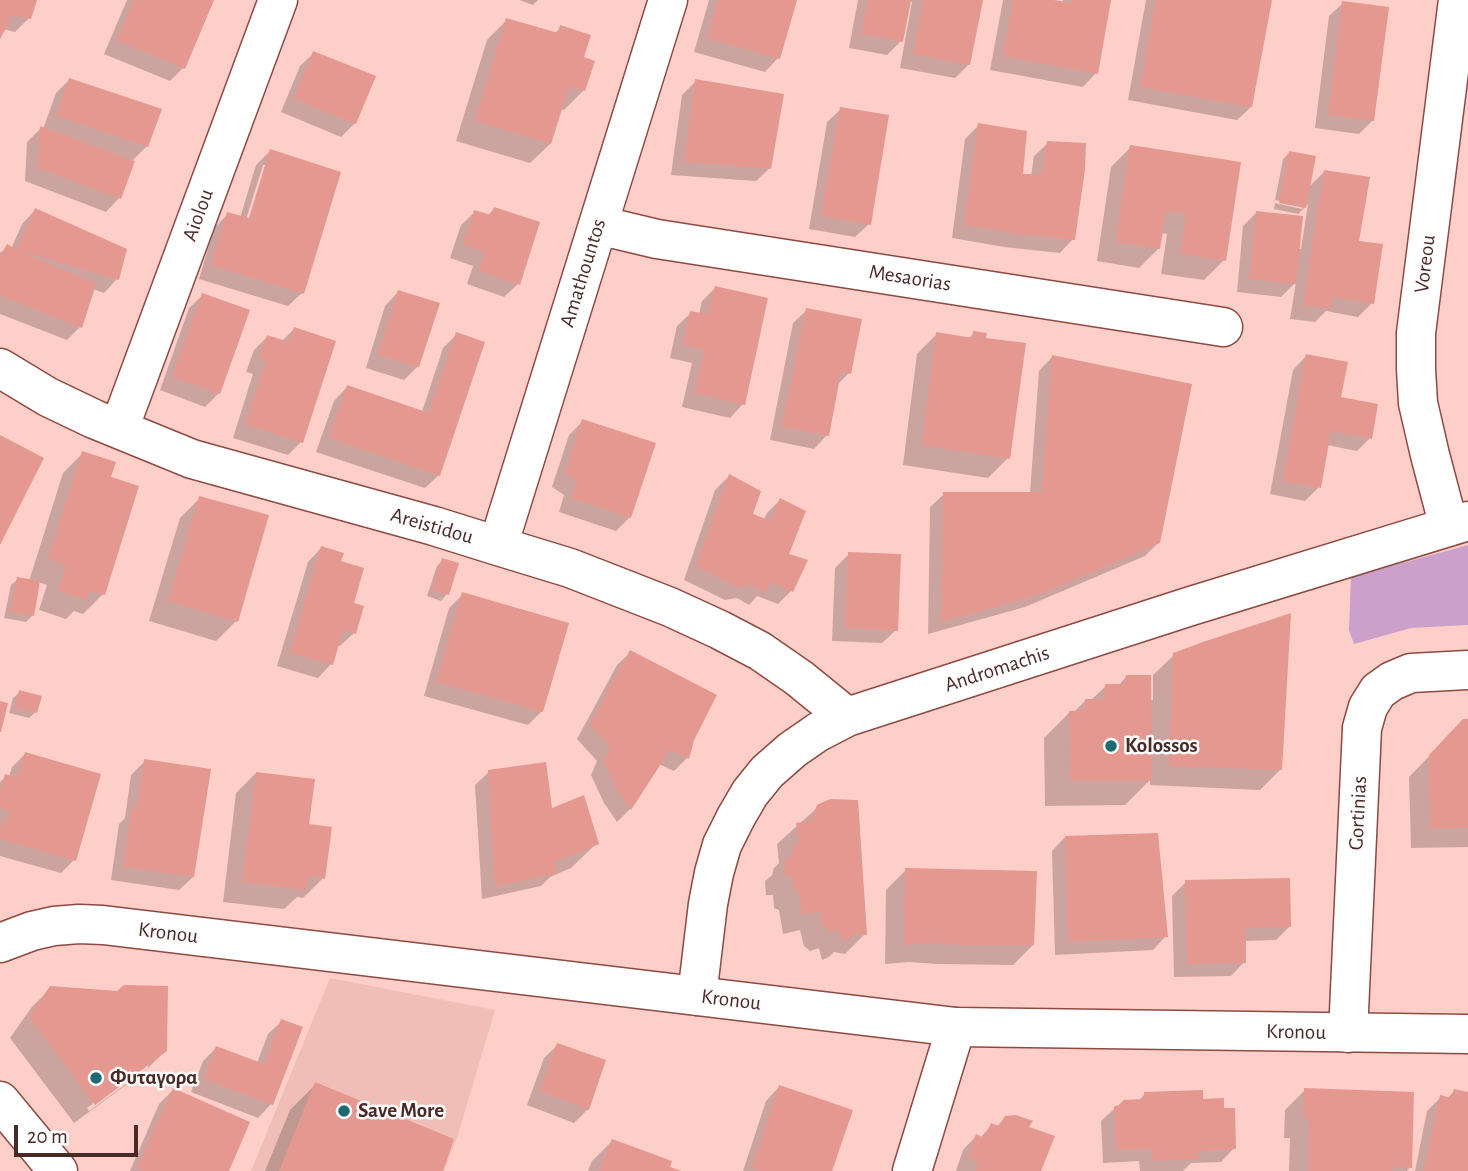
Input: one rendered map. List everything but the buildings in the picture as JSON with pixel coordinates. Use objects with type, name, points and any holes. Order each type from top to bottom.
[{"type":"street","name":"Aiolou","points":[[119,429],[278,0]]},
{"type":"street","name":"Amathountos","points":[[498,545],[668,0]]},
{"type":"street","name":"Voreou","points":[[1458,0],[1416,333],[1416,369],[1418,403],[1430,455],[1459,524]]},
{"type":"street","name":"Mesaorias","points":[[598,225],[671,241],[1223,327]]},
{"type":"street","name":"Areistidou","points":[[0,368],[48,397],[192,459],[498,545],[593,577],[670,607],[760,651],[848,717]]},
{"type":"street","name":"Andromachis","points":[[697,996],[708,904],[722,845],[750,793],[767,772],[818,732],[848,717],[1178,610],[1459,524]]},
{"type":"street","name":"Gortinias","points":[[1348,1033],[1362,728],[1368,707],[1378,691],[1392,681],[1412,673],[1468,670]]},
{"type":"street","name":"Kronou","points":[[0,943],[54,926],[103,925],[956,1027],[1468,1034]]},
{"type":"street","points":[[912,1171],[956,1027]]},
{"type":"street","points":[[0,1101],[58,1171]]},
{"type":"shaded area","points":[[1468,545],[1468,625],[1411,628],[1354,644],[1349,630],[1351,577]]},
{"type":"shaded area","points":[[330,978],[495,1010],[457,1138],[444,1171],[251,1171]]},
{"type":"place","name":"Kolossos","points":[[1111,746]]},
{"type":"place","name":"Φυταγορα","points":[[96,1078]]},
{"type":"place","name":"Save More","points":[[344,1111]]}]
